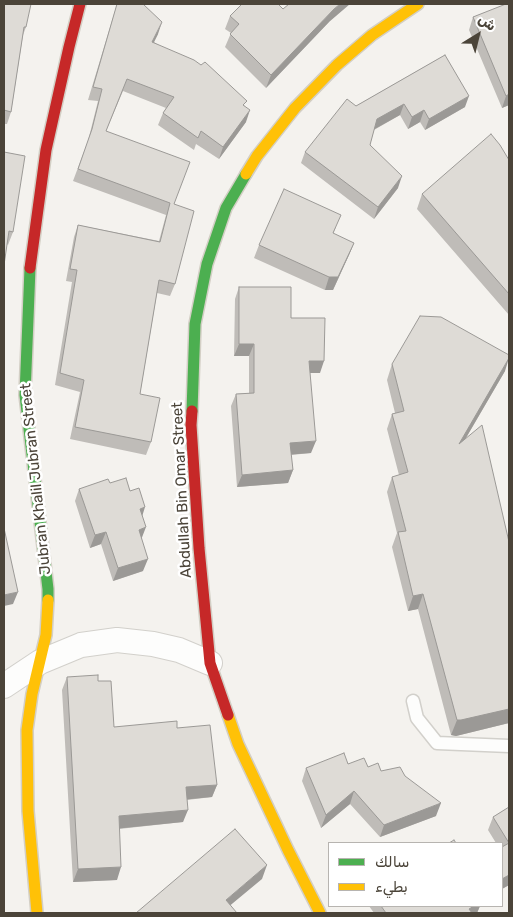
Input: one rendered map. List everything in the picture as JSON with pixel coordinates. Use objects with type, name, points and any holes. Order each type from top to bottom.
[{"type":"street","name":"Jubran Khalil Jubran Street","points":[[37,913],[28,811],[27,730],[32,694],[46,635],[48,589],[25,395],[29,272],[46,150],[80,4]]},
{"type":"street","name":"Abdullah Bin Omar Street","points":[[320,913],[238,744],[210,663],[199,548],[191,425],[194,324],[207,264],[226,208],[257,156],[290,115],[337,65],[372,35],[418,4]]},
{"type":"street","points":[[4,686],[40,662],[81,645],[117,640],[153,644],[179,650],[210,663]]},
{"type":"lane","points":[[413,701],[417,718],[437,743],[509,746]]},
{"type":"building","points":[[4,4],[31,4],[26,27],[24,27],[11,112],[4,110]]},
{"type":"building","points":[[117,4],[143,4],[162,22],[152,42],[194,60],[201,65],[205,62],[247,101],[243,105],[250,110],[223,147],[201,131],[198,138],[163,113],[174,97],[127,79],[106,131],[190,162],[174,204],[194,211],[175,284],[159,280],[140,394],[160,398],[151,442],[75,427],[84,380],[60,373],[77,270],[70,269],[78,225],[160,242],[170,203],[78,169],[92,129],[102,89],[93,87]]},
{"type":"building","points":[[242,4],[278,4],[283,9],[289,4],[340,4],[271,75],[230,34],[239,24],[230,16]]},
{"type":"building","points":[[509,4],[509,94],[506,96],[473,17]]},
{"type":"building","points":[[445,55],[469,96],[429,119],[424,110],[412,117],[404,104],[377,119],[370,145],[402,176],[378,207],[305,152],[347,99],[356,106]]},
{"type":"building","points":[[491,134],[509,160],[509,294],[422,194]]},
{"type":"building","points":[[4,152],[25,156],[13,232],[9,231],[4,265]]},
{"type":"building","points":[[284,189],[341,215],[333,233],[354,243],[338,277],[329,277],[259,245]]},
{"type":"building","points":[[239,287],[291,287],[291,318],[325,318],[324,361],[309,361],[316,441],[290,443],[293,470],[242,475],[236,394],[254,393],[254,344],[239,344]]},
{"type":"building","points":[[420,316],[441,317],[509,355],[459,444],[482,425],[509,542],[509,709],[461,720],[457,720],[423,594],[413,596],[398,532],[406,531],[392,477],[408,472],[392,414],[404,411],[392,364]]},
{"type":"building","points":[[126,478],[130,491],[139,488],[145,507],[140,509],[146,527],[139,530],[148,559],[118,568],[106,532],[95,535],[79,489],[108,479],[110,483]]},
{"type":"building","points":[[4,528],[18,592],[4,595]]},
{"type":"building","points":[[98,675],[98,681],[111,681],[114,727],[177,721],[177,728],[210,725],[217,785],[186,787],[188,810],[119,816],[121,867],[78,869],[67,677]]},
{"type":"building","points":[[344,753],[348,764],[364,758],[368,767],[378,763],[381,771],[400,767],[405,776],[441,803],[384,825],[354,791],[326,815],[306,768]]},
{"type":"building","points":[[509,807],[509,843],[493,817]]},
{"type":"building","points":[[235,829],[267,865],[226,900],[237,913],[136,913]]},
{"type":"building","points":[[509,843],[509,875],[503,878],[503,846]]},
{"type":"building","points":[[382,907],[472,907],[469,909],[472,913],[386,913]]},
{"type":"traffic: fast","points":[[192,411],[195,324],[207,264],[226,208],[246,174]]},
{"type":"traffic: fast","points":[[30,268],[25,395],[48,600]]},
{"type":"traffic: slow","points":[[246,174],[257,156],[295,108],[337,65],[372,35],[418,4]]},
{"type":"traffic: slow","points":[[37,913],[28,811],[27,730],[32,694],[46,635],[48,600]]},
{"type":"traffic: slow","points":[[228,715],[238,744],[320,913]]},
{"type":"traffic: jam","points":[[30,268],[46,150],[80,4]]},
{"type":"traffic: jam","points":[[192,411],[191,425],[199,548],[210,663],[228,715]]}]
